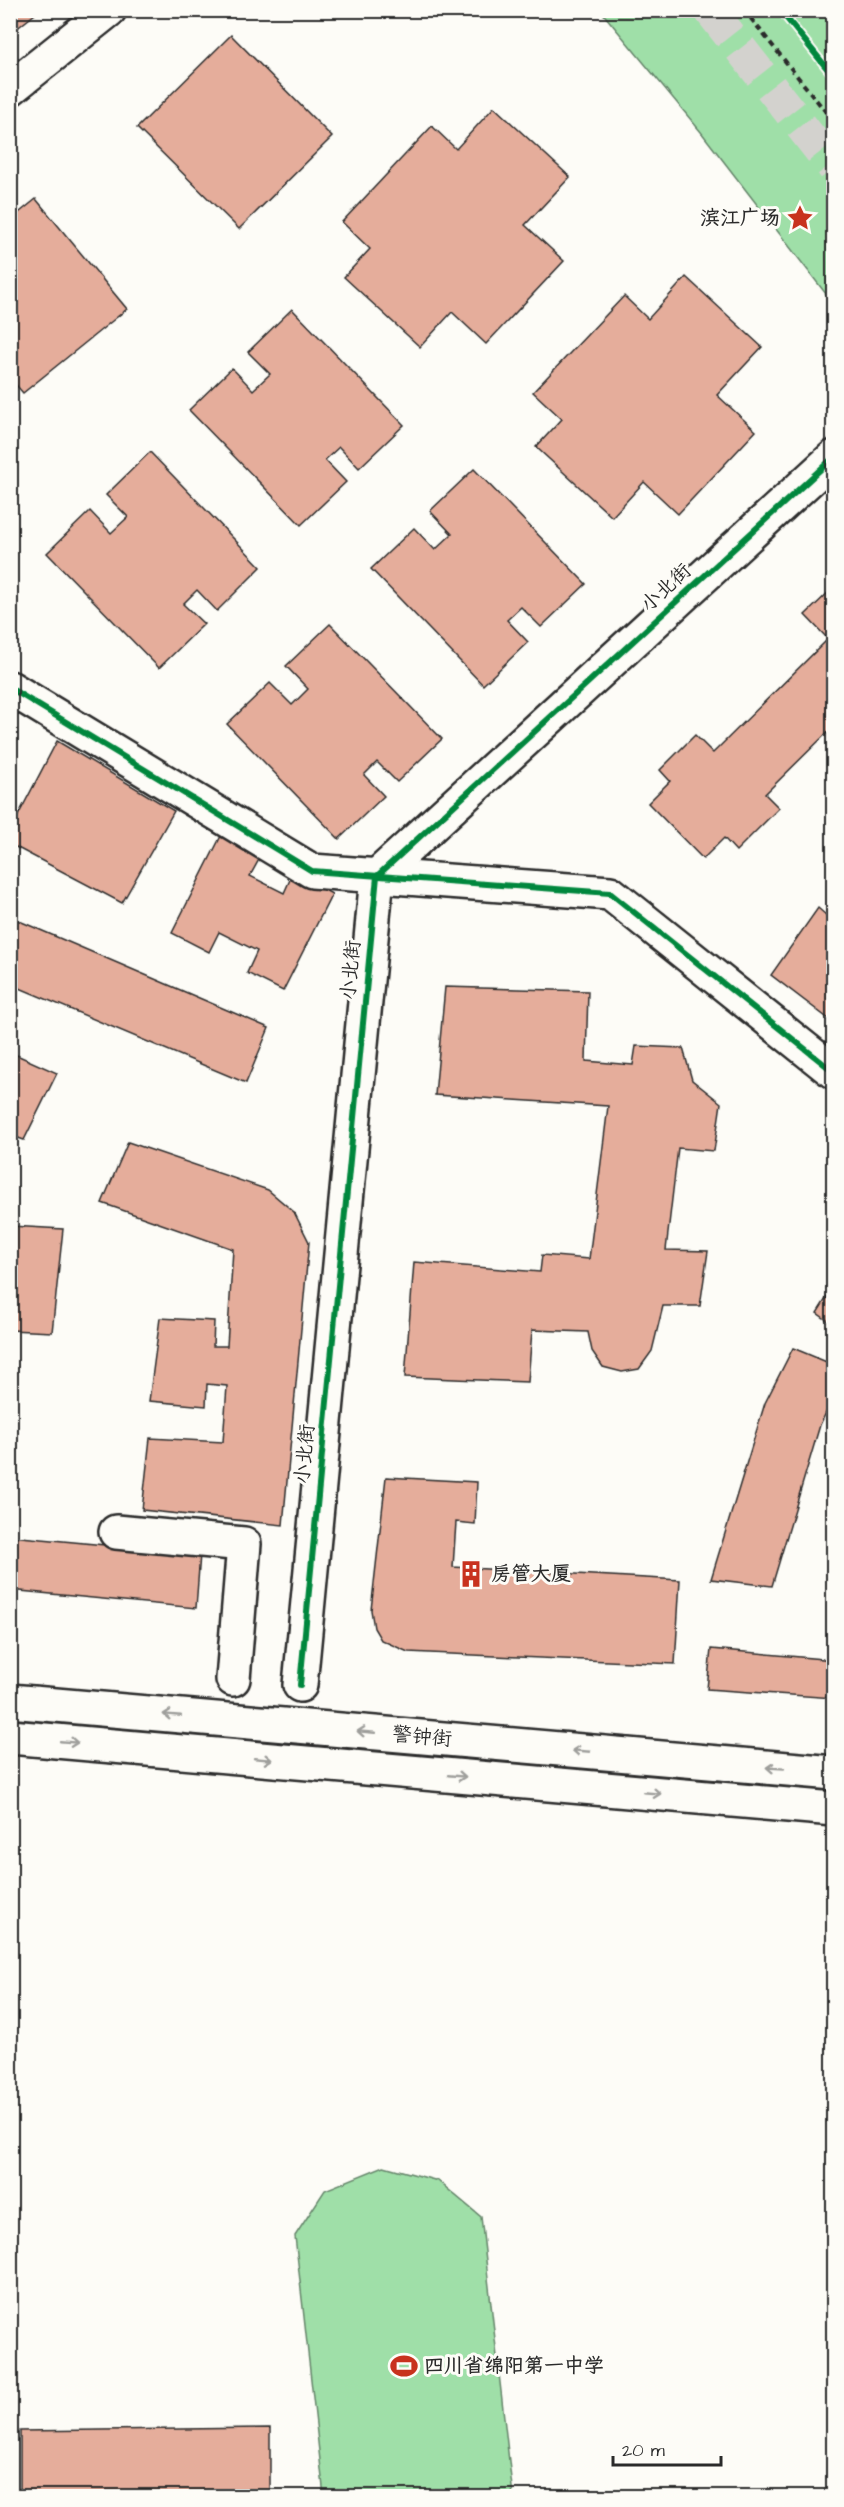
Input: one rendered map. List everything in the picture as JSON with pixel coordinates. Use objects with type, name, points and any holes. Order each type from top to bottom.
[{"type":"street","points":[[10,89],[109,10]]},
{"type":"street","name":"小北街","points":[[300,1684],[377,876],[834,457]]},
{"type":"street","points":[[10,688],[312,871],[610,893],[834,1072]]},
{"type":"street","points":[[116,1532],[244,1544],[233,1678]]},
{"type":"street","name":"警钟街","points":[[10,1701],[834,1773]]},
{"type":"street","name":"警钟街","points":[[10,1737],[834,1809]]},
{"type":"path","points":[[744,10],[834,122]]},
{"type":"green space","name":"滨江广场","points":[[601,11],[833,11],[833,303],[701,132]]},
{"type":"green space","name":"四川省绵阳第一中学","points":[[384,2166],[438,2181],[481,2217],[513,2496],[324,2496],[295,2236],[325,2190]]},
{"type":"building","points":[[10,10],[40,10],[10,34]]},
{"type":"building","points":[[231,35],[332,137],[239,229],[137,128]]},
{"type":"building","points":[[494,107],[570,177],[525,225],[564,261],[486,344],[452,312],[420,347],[344,277],[370,249],[342,222],[432,126],[456,149]]},
{"type":"building","points":[[36,199],[127,309],[23,393],[10,378],[10,220]]},
{"type":"building","points":[[686,277],[762,347],[717,395],[756,431],[678,514],[644,482],[612,517],[536,447],[562,419],[533,392],[624,296],[648,319]]},
{"type":"building","points":[[292,309],[404,425],[359,468],[339,447],[325,460],[346,482],[301,525],[189,410],[232,368],[253,390],[270,374],[248,352]]},
{"type":"building","points":[[150,452],[261,567],[217,611],[197,590],[183,604],[204,624],[159,668],[47,553],[90,511],[111,533],[128,517],[106,495]]},
{"type":"building","points":[[474,469],[586,584],[541,627],[521,607],[507,620],[528,642],[483,685],[371,569],[414,528],[435,550],[452,534],[430,511]]},
{"type":"building","points":[[834,587],[834,726],[765,794],[779,808],[736,851],[724,838],[703,859],[648,803],[670,781],[660,770],[695,735],[713,753],[828,639],[805,615]]},
{"type":"building","points":[[330,624],[442,739],[397,782],[377,762],[364,775],[384,796],[339,839],[227,724],[270,683],[292,705],[308,689],[286,666]]},
{"type":"building","points":[[57,741],[174,811],[122,903],[10,844],[10,831]]},
{"type":"building","points":[[222,834],[262,854],[250,876],[284,893],[293,873],[332,894],[283,991],[247,973],[257,951],[219,932],[209,952],[172,933]]},
{"type":"building","points":[[818,908],[834,922],[834,1023],[771,975]]},
{"type":"building","points":[[10,917],[269,1028],[246,1083],[10,984]]},
{"type":"building","points":[[445,987],[588,991],[586,1061],[633,1065],[636,1046],[683,1048],[692,1080],[721,1103],[714,1151],[678,1148],[666,1250],[708,1251],[700,1306],[663,1306],[652,1351],[639,1369],[622,1372],[603,1367],[592,1351],[588,1332],[532,1330],[528,1382],[405,1377],[414,1262],[540,1272],[542,1255],[589,1259],[608,1106],[435,1095]]},
{"type":"building","points":[[10,1052],[57,1073],[24,1140],[10,1135]]},
{"type":"building","points":[[128,1142],[268,1190],[294,1212],[309,1242],[283,1525],[142,1510],[150,1438],[223,1442],[227,1386],[207,1384],[206,1406],[149,1401],[160,1318],[214,1321],[213,1346],[227,1346],[233,1249],[102,1203]]},
{"type":"building","points":[[10,1226],[63,1229],[52,1332],[10,1330]]},
{"type":"building","points":[[834,1286],[834,1325],[817,1313]]},
{"type":"building","points":[[793,1348],[834,1365],[834,1396],[820,1425],[772,1586],[711,1579],[765,1403]]},
{"type":"building","name":"房管大厦","points":[[386,1477],[477,1482],[475,1524],[456,1522],[453,1567],[680,1580],[675,1664],[408,1652],[381,1640],[374,1628],[371,1610]]},
{"type":"building","points":[[10,1536],[200,1554],[196,1608],[10,1590]]},
{"type":"building","points":[[711,1649],[834,1660],[834,1698],[707,1689]]},
{"type":"building","points":[[270,2428],[270,2496],[20,2496],[20,2431]]},
{"type":"tunnel","points":[[710,10],[834,168]]},
{"type":"cycle path","points":[[780,10],[834,77]]},
{"type":"cycle path","points":[[300,1685],[377,876],[834,457]]},
{"type":"cycle path","points":[[10,688],[312,871],[610,893],[834,1072]]},
{"type":"place","name":"滨江广场","points":[[800,218]]},
{"type":"place","name":"房管大厦","points":[[471,1574]]},
{"type":"place","name":"四川省绵阳第一中学","points":[[404,2366]]}]
